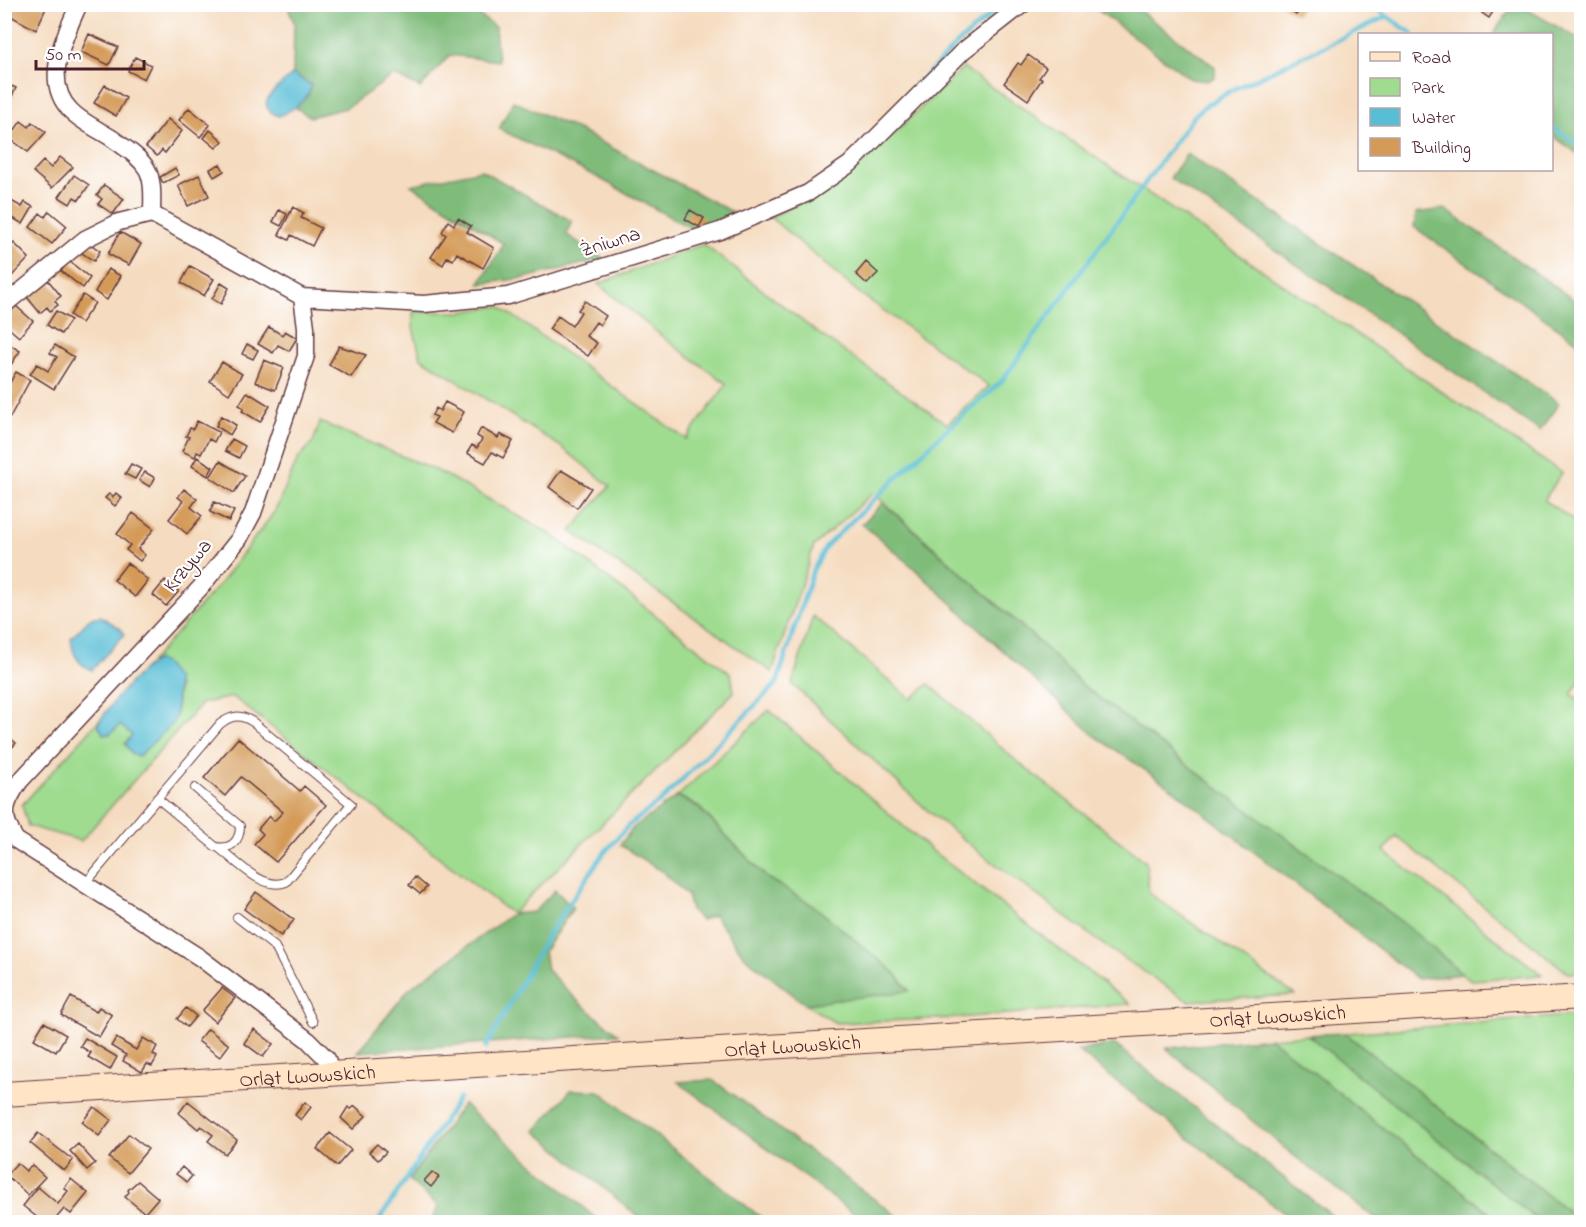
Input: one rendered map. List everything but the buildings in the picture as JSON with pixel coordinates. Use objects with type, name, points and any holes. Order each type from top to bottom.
[{"type":"street","points":[[4,305],[85,239],[119,222],[152,214],[152,190],[148,170],[135,155],[71,111],[58,92],[56,75],[58,58],[79,4]]},
{"type":"street","name":"Żniwna","points":[[152,214],[302,297],[424,304],[508,296],[720,231],[800,197],[831,179],[880,136],[963,51],[1023,4]]},
{"type":"street","name":"Krzywa","points":[[302,297],[306,327],[306,356],[253,513],[239,539],[200,588],[31,769],[9,796],[4,813],[6,826],[15,840],[199,957],[308,1040],[327,1059],[332,1076]]},
{"type":"street","name":"Orląt Lwowskich","points":[[4,1094],[332,1076],[1581,997]]},
{"type":"lane","points":[[85,885],[157,798],[220,724],[236,715],[244,716],[253,722],[351,804],[286,882],[278,885],[261,879],[157,798]]},
{"type":"lane","points":[[195,789],[240,826],[237,841],[229,847],[219,848]]},
{"type":"lane","points":[[237,917],[275,947],[313,1022]]},
{"type":"green space","points":[[1514,4],[1581,40],[1581,156],[1553,136],[1553,33],[1494,33]]},
{"type":"green space","points":[[287,5],[465,5],[495,27],[498,61],[450,55],[420,88],[394,75],[346,108],[310,117],[295,107],[308,95],[311,85],[293,74],[294,22]]},
{"type":"green space","points":[[1091,5],[1132,5],[1215,67],[1215,77],[1207,81],[1191,79]]},
{"type":"green space","points":[[963,68],[1562,473],[1544,500],[1581,526],[1581,679],[1571,694],[1582,702],[1581,972],[1568,973],[1396,836],[1384,851],[1542,975],[1471,980],[1403,923],[1227,795],[1081,684],[1037,640],[873,493],[814,546],[772,672],[571,531],[610,486],[560,446],[421,358],[413,328],[413,312],[461,312],[499,306],[686,439],[727,384],[669,342],[598,284],[703,244],[814,330],[947,424],[989,386],[858,292],[770,217],[830,189],[862,164]]},
{"type":"green space","points":[[513,101],[578,130],[734,213],[694,230],[597,177],[499,129]]},
{"type":"green space","points":[[1187,154],[1559,403],[1540,431],[1170,178]]},
{"type":"green space","points":[[481,170],[572,221],[566,234],[603,259],[524,278],[479,284],[504,244],[411,185]]},
{"type":"green space","points":[[1445,209],[1581,305],[1581,344],[1414,227],[1416,213]]},
{"type":"green space","points":[[320,422],[442,473],[552,535],[731,674],[734,692],[512,914],[233,697],[202,703],[81,841],[28,826],[22,805],[104,715],[98,724],[110,734],[120,725],[132,735],[125,744],[139,755],[172,724],[176,716],[178,685],[158,660],[150,663],[222,581],[275,511],[298,459],[313,442]]},
{"type":"green space","points":[[883,503],[1037,640],[1081,684],[1227,795],[1403,923],[1463,974],[1418,979],[1174,790],[1094,735],[905,560],[862,524]]},
{"type":"green space","points":[[813,616],[911,699],[929,684],[1014,759],[1146,862],[1149,893],[1295,995],[1188,1001],[1104,945],[979,852],[928,811],[792,684]]},
{"type":"green space","points":[[769,710],[931,850],[1130,1004],[957,1018],[836,1023],[805,1004],[909,990],[895,973],[814,906],[767,878],[699,807],[678,796]]},
{"type":"green space","points":[[678,796],[698,807],[767,878],[814,906],[895,973],[909,991],[805,1004],[744,956],[714,915],[701,920],[691,910],[687,895],[663,872],[620,845],[633,828]]},
{"type":"green space","points":[[555,890],[573,908],[544,951],[547,970],[581,1004],[618,1034],[358,1052],[409,989],[512,914],[534,912]]},
{"type":"green space","points":[[1581,1015],[1581,1222],[1345,1033]]},
{"type":"green space","points":[[1345,1033],[1581,1222],[1540,1222],[1308,1035]]},
{"type":"green space","points":[[1308,1035],[1540,1222],[1501,1222],[1270,1038]]},
{"type":"green space","points":[[1270,1038],[1501,1222],[1380,1222],[1288,1151],[1166,1048]]},
{"type":"green space","points":[[1114,1044],[1340,1222],[1295,1222],[1078,1051]]},
{"type":"green space","points":[[713,1080],[905,1222],[865,1222],[678,1082]]},
{"type":"green space","points":[[571,1090],[599,1091],[767,1222],[645,1222],[535,1131]]},
{"type":"green space","points":[[463,1104],[600,1222],[432,1222],[438,1206],[409,1180]]},
{"type":"water","points":[[293,74],[311,85],[310,90],[299,104],[278,116],[270,111],[267,101],[275,89]]},
{"type":"water","points":[[100,616],[120,628],[124,635],[92,670],[77,658],[71,638],[91,618]]},
{"type":"water","points":[[158,660],[164,663],[177,679],[176,716],[172,724],[139,756],[133,755],[125,744],[132,735],[120,725],[110,734],[103,734],[98,724],[134,679]]},
{"type":"waterway","points":[[890,112],[957,44],[1003,4]]},
{"type":"waterway","points":[[1369,4],[1412,33]]},
{"type":"waterway","points":[[486,1047],[549,933],[604,853],[628,826],[663,799],[777,683],[813,570],[827,545],[942,434],[1001,382],[1193,117],[1205,106],[1232,90],[1386,17]]},
{"type":"waterway","points":[[1553,128],[1582,147]]},
{"type":"waterway","points":[[378,1222],[459,1098]]}]
